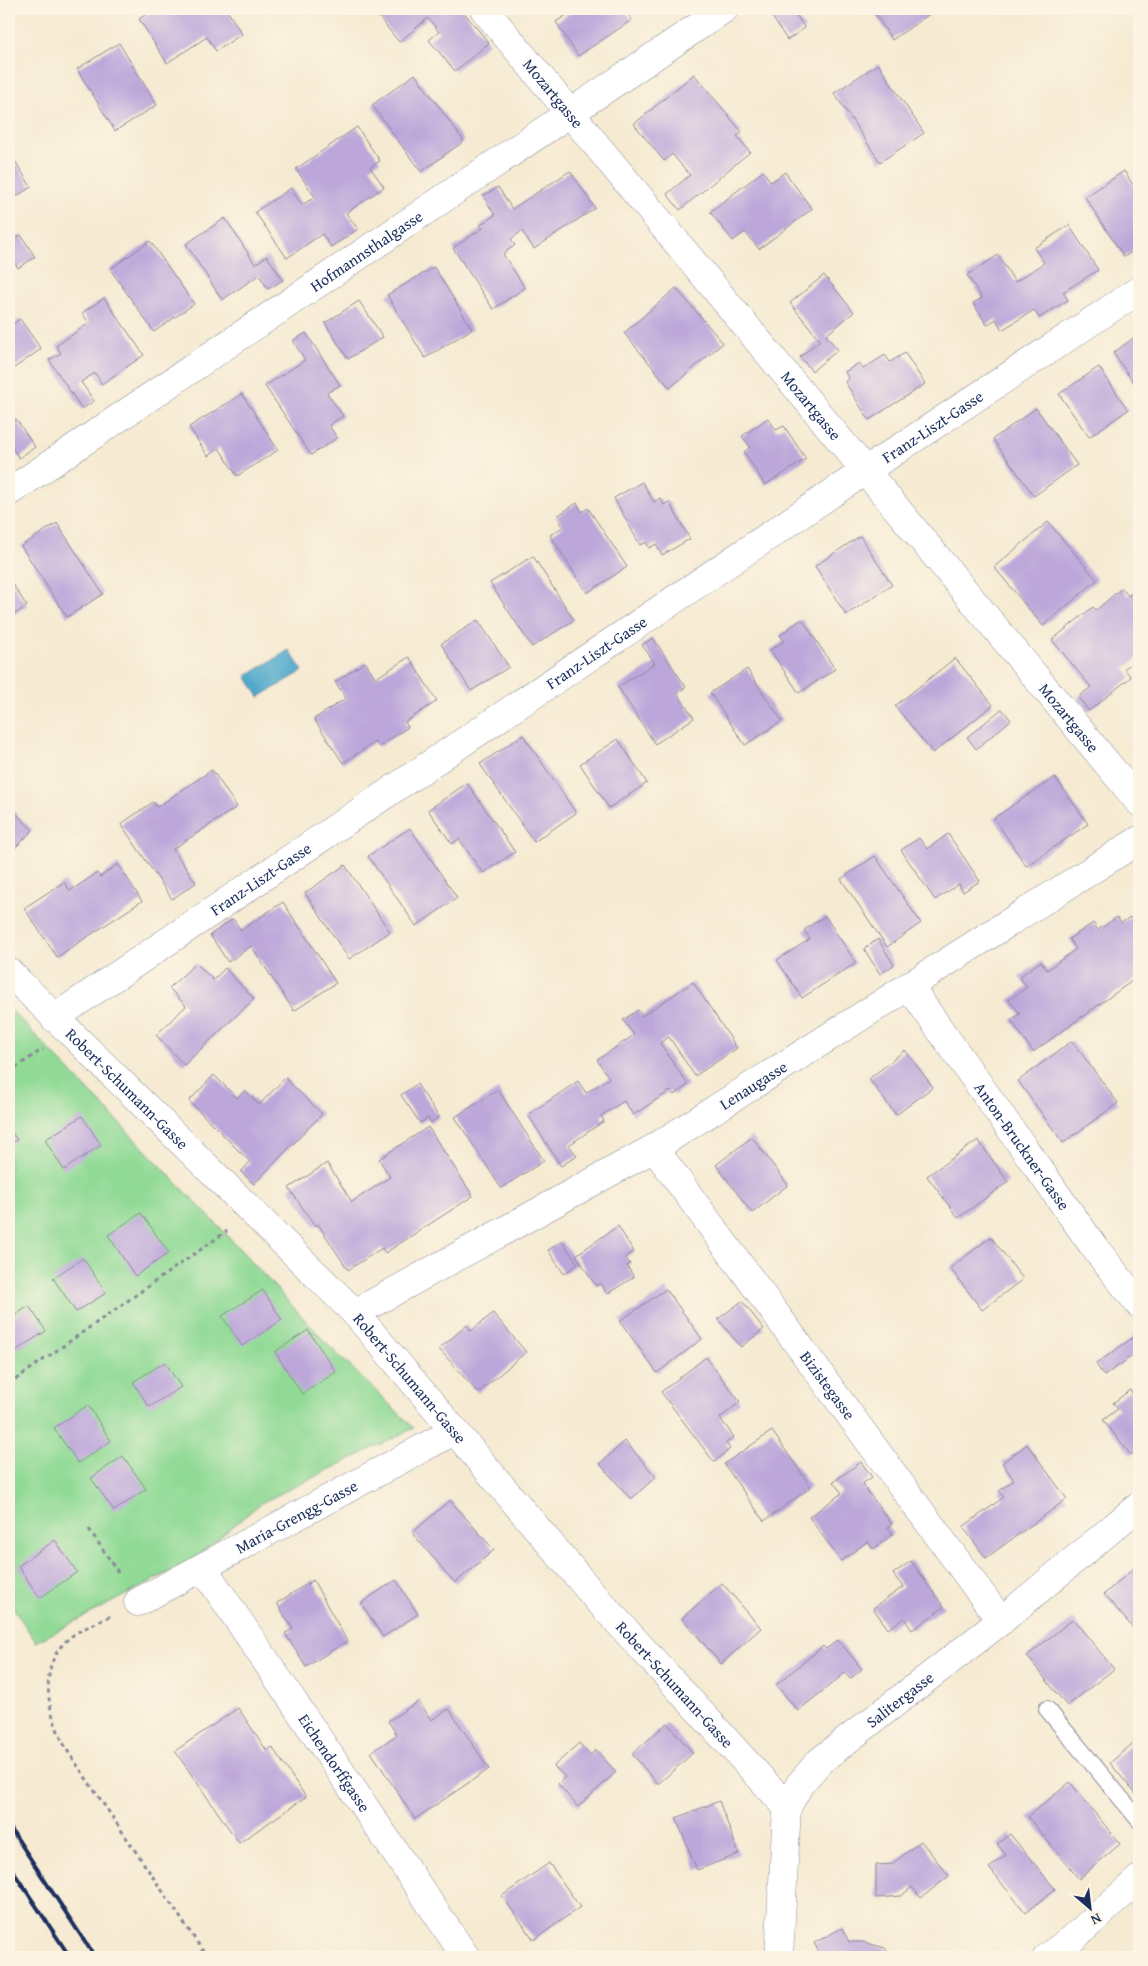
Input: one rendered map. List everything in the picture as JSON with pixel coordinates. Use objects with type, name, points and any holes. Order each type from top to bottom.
[{"type":"street","name":"Mozartgasse","points":[[484,9],[1139,802]]},
{"type":"street","name":"Hofmannsthalgasse","points":[[9,492],[724,9]]},
{"type":"street","name":"Franz-Liszt-Gasse","points":[[61,1025],[865,471],[1139,290]]},
{"type":"street","name":"Lenaugasse","points":[[355,1313],[654,1148],[1139,840]]},
{"type":"street","name":"Robert-Schumann-Gasse","points":[[9,972],[355,1313],[596,1598],[787,1807]]},
{"type":"street","name":"Anton-Bruckner-Gasse","points":[[909,986],[1094,1247],[1139,1304]]},
{"type":"street","name":"Bizistegasse","points":[[654,1148],[1001,1621]]},
{"type":"street","name":"Maria-Grengg-Gasse","points":[[138,1602],[454,1431]]},
{"type":"street","name":"Salitergasse","points":[[779,1957],[787,1807],[800,1784],[820,1761],[1001,1621],[1139,1506]]},
{"type":"street","name":"Eichendorffgasse","points":[[203,1568],[466,1957]]},
{"type":"street","points":[[1047,1957],[1071,1940],[1139,1879]]},
{"type":"lane","points":[[1047,1709],[1139,1820]]},
{"type":"path","points":[[9,1072],[61,1025]]},
{"type":"path","points":[[9,1384],[253,1213]]},
{"type":"path","points":[[89,1529],[138,1602],[75,1634],[56,1652],[47,1691],[51,1713],[57,1732],[67,1750],[207,1957]]},
{"type":"green space","points":[[9,1008],[225,1233],[331,1348],[414,1428],[261,1503],[192,1560],[36,1642],[9,1601]]},
{"type":"water","points":[[289,650],[303,671],[259,697],[246,676]]},
{"type":"building","points":[[155,9],[226,9],[242,34],[216,51],[207,37],[167,63],[139,19]]},
{"type":"building","points":[[372,9],[461,9],[489,43],[455,71],[429,40],[439,32],[428,18],[399,42]]},
{"type":"building","points":[[576,9],[624,9],[632,20],[578,56],[556,22]]},
{"type":"building","points":[[767,9],[792,9],[805,28],[787,40]]},
{"type":"building","points":[[872,9],[933,9],[934,11],[892,40]]},
{"type":"building","points":[[119,43],[157,105],[115,131],[77,69]]},
{"type":"building","points":[[878,64],[924,133],[880,162],[834,93]]},
{"type":"building","points":[[415,74],[464,141],[421,172],[372,105]]},
{"type":"building","points":[[694,74],[742,132],[737,136],[750,152],[680,210],[667,194],[690,175],[672,154],[664,161],[634,124]]},
{"type":"building","points":[[357,127],[380,161],[370,167],[384,187],[346,213],[358,229],[331,247],[322,234],[287,258],[255,212],[291,188],[302,205],[315,197],[296,169]]},
{"type":"building","points":[[9,151],[31,187],[9,201]]},
{"type":"building","points":[[570,171],[595,208],[534,249],[522,231],[511,239],[515,245],[503,254],[525,288],[493,309],[453,248],[483,228],[480,225],[495,215],[483,196],[498,187],[512,209]]},
{"type":"building","points":[[763,171],[771,182],[785,172],[812,209],[759,249],[745,232],[733,241],[710,212]]},
{"type":"building","points":[[1124,171],[1139,194],[1139,247],[1124,257],[1085,197]]},
{"type":"building","points":[[225,218],[255,264],[267,256],[283,280],[268,289],[259,275],[222,300],[186,244]]},
{"type":"building","points":[[1069,225],[1098,270],[1063,292],[1068,300],[1039,318],[1034,310],[1002,330],[996,319],[987,325],[973,303],[982,298],[967,275],[998,255],[1015,282],[1044,263],[1034,248]]},
{"type":"building","points":[[21,235],[35,257],[18,268],[9,254],[9,243]]},
{"type":"building","points":[[150,241],[194,304],[154,332],[110,269]]},
{"type":"building","points":[[434,267],[472,329],[425,358],[387,295]]},
{"type":"building","points":[[824,275],[854,312],[826,335],[838,350],[812,371],[800,357],[820,340],[790,303]]},
{"type":"building","points":[[676,288],[723,343],[670,388],[624,333]]},
{"type":"building","points":[[104,298],[144,355],[102,384],[95,373],[81,382],[94,401],[82,409],[49,360],[61,353],[56,346],[89,323],[82,313]]},
{"type":"building","points":[[359,301],[383,337],[348,359],[325,323]]},
{"type":"building","points":[[20,319],[41,349],[10,371],[9,327]]},
{"type":"building","points":[[306,333],[340,385],[327,393],[343,416],[329,425],[337,438],[311,455],[265,386],[305,360],[293,341]]},
{"type":"building","points":[[1139,334],[1139,390],[1113,353]]},
{"type":"building","points":[[905,353],[925,384],[869,420],[845,382],[849,379],[845,372],[859,363],[863,369],[885,355],[890,362]]},
{"type":"building","points":[[1099,367],[1128,410],[1089,437],[1059,394]]},
{"type":"building","points":[[242,394],[278,450],[237,476],[219,448],[208,456],[189,427]]},
{"type":"building","points":[[1036,408],[1077,465],[1034,496],[993,439]]},
{"type":"building","points":[[768,418],[776,430],[784,426],[806,459],[765,485],[744,452],[750,447],[742,436]]},
{"type":"building","points":[[16,419],[35,447],[19,458],[9,443],[9,423]]},
{"type":"building","points":[[642,482],[654,502],[660,498],[664,505],[669,502],[690,539],[662,555],[656,544],[649,548],[646,542],[640,545],[614,498]]},
{"type":"building","points":[[577,503],[582,512],[588,508],[627,567],[587,593],[550,535],[563,527],[557,516]]},
{"type":"building","points":[[1048,522],[1097,580],[1043,626],[994,567]]},
{"type":"building","points":[[57,523],[103,594],[67,617],[21,546]]},
{"type":"building","points":[[860,536],[892,585],[846,615],[815,566]]},
{"type":"building","points":[[533,556],[574,620],[532,647],[490,583]]},
{"type":"building","points":[[9,579],[27,606],[9,618]]},
{"type":"building","points":[[1122,588],[1128,596],[1134,592],[1139,598],[1139,657],[1124,669],[1131,677],[1089,711],[1078,697],[1091,687],[1052,640],[1093,607],[1096,610]]},
{"type":"building","points":[[802,619],[835,669],[799,693],[770,650],[784,641],[780,635]]},
{"type":"building","points":[[478,620],[509,667],[471,691],[441,644]]},
{"type":"building","points":[[653,638],[686,687],[677,693],[694,718],[655,744],[618,687],[655,663],[642,645]]},
{"type":"building","points":[[409,657],[437,701],[405,722],[408,727],[379,747],[375,742],[343,763],[314,719],[346,698],[335,682],[365,662],[376,678]]},
{"type":"building","points":[[955,658],[993,705],[933,753],[895,706]]},
{"type":"building","points":[[747,669],[782,721],[745,745],[710,693]]},
{"type":"building","points":[[1002,709],[1011,720],[976,749],[967,737]]},
{"type":"building","points":[[523,735],[576,813],[534,842],[480,764]]},
{"type":"building","points":[[618,739],[647,783],[609,808],[580,764]]},
{"type":"building","points":[[212,770],[237,807],[173,849],[196,883],[172,899],[121,824],[153,802],[157,807]]},
{"type":"building","points":[[1055,777],[1088,824],[1026,866],[994,818]]},
{"type":"building","points":[[467,783],[515,852],[483,873],[459,839],[452,844],[428,810]]},
{"type":"building","points":[[9,807],[33,830],[9,854]]},
{"type":"building","points":[[410,828],[457,898],[416,926],[368,856]]},
{"type":"building","points":[[948,834],[980,881],[963,892],[959,884],[935,900],[901,850],[919,838],[927,849]]},
{"type":"building","points":[[875,856],[921,923],[887,947],[841,879]]},
{"type":"building","points":[[118,864],[142,901],[57,957],[24,908],[64,882],[70,891],[97,873],[100,877]]},
{"type":"building","points":[[345,865],[390,932],[349,959],[305,893]]},
{"type":"building","points":[[283,902],[336,983],[294,1011],[251,946],[228,962],[210,935],[233,919],[241,930]]},
{"type":"building","points":[[825,916],[856,963],[802,998],[777,960],[810,939],[804,930]]},
{"type":"building","points":[[1117,917],[1121,923],[1130,917],[1139,930],[1139,976],[1033,1052],[1011,1020],[1020,1014],[1009,1000],[1027,987],[1019,977],[1041,961],[1047,970],[1076,949],[1069,939],[1093,923],[1098,930]]},
{"type":"building","points":[[878,939],[894,965],[880,974],[864,949]]},
{"type":"building","points":[[196,963],[213,980],[225,968],[254,999],[184,1065],[156,1035],[186,1006],[169,988]]},
{"type":"building","points":[[693,982],[737,1048],[695,1076],[669,1037],[660,1043],[688,1085],[674,1095],[670,1091],[633,1115],[624,1101],[601,1116],[604,1121],[569,1145],[577,1156],[561,1166],[528,1115],[578,1081],[586,1093],[609,1078],[597,1060],[634,1035],[623,1020],[638,1010],[642,1016]]},
{"type":"building","points":[[1072,1041],[1118,1103],[1063,1143],[1018,1081]]},
{"type":"building","points":[[905,1050],[933,1087],[896,1115],[869,1079]]},
{"type":"building","points":[[214,1075],[237,1098],[245,1090],[259,1105],[285,1078],[322,1114],[254,1184],[241,1172],[250,1162],[189,1101]]},
{"type":"building","points":[[417,1084],[439,1117],[431,1123],[428,1118],[420,1123],[401,1095]]},
{"type":"building","points":[[498,1090],[544,1161],[501,1188],[455,1117]]},
{"type":"building","points":[[82,1116],[101,1145],[64,1170],[45,1140]]},
{"type":"building","points":[[428,1127],[473,1196],[385,1253],[382,1248],[348,1270],[318,1224],[315,1226],[289,1188],[327,1163],[352,1202],[390,1177],[379,1159]]},
{"type":"building","points":[[9,1128],[17,1140],[9,1145]]},
{"type":"building","points":[[752,1137],[788,1185],[752,1213],[716,1165]]},
{"type":"building","points":[[978,1140],[1008,1182],[958,1218],[927,1176]]},
{"type":"building","points":[[141,1213],[169,1253],[135,1276],[108,1235]]},
{"type":"building","points":[[618,1226],[634,1252],[625,1257],[630,1264],[627,1266],[634,1277],[607,1294],[601,1283],[596,1286],[576,1255]]},
{"type":"building","points":[[991,1237],[1023,1279],[982,1310],[950,1268]]},
{"type":"building","points":[[562,1241],[578,1264],[564,1274],[548,1250]]},
{"type":"building","points":[[83,1258],[106,1293],[76,1312],[53,1278]]},
{"type":"building","points":[[666,1289],[702,1339],[657,1373],[620,1321]]},
{"type":"building","points":[[263,1290],[282,1320],[242,1346],[222,1316]]},
{"type":"building","points":[[742,1301],[764,1329],[741,1347],[718,1319]]},
{"type":"building","points":[[29,1306],[46,1331],[17,1350],[9,1338],[9,1319]]},
{"type":"building","points":[[493,1313],[526,1352],[478,1393],[439,1349],[467,1325],[471,1331]]},
{"type":"building","points":[[308,1330],[336,1372],[302,1394],[275,1352]]},
{"type":"building","points":[[1135,1336],[1139,1342],[1139,1351],[1104,1376],[1096,1364]]},
{"type":"building","points":[[706,1357],[740,1402],[720,1418],[734,1437],[726,1443],[730,1449],[714,1462],[661,1392]]},
{"type":"building","points":[[165,1362],[181,1387],[149,1407],[133,1382]]},
{"type":"building","points":[[1130,1390],[1134,1396],[1139,1392],[1139,1448],[1131,1455],[1103,1420],[1118,1409],[1113,1403]]},
{"type":"building","points":[[88,1405],[111,1441],[78,1463],[54,1428]]},
{"type":"building","points":[[772,1431],[811,1487],[764,1521],[724,1464]]},
{"type":"building","points":[[625,1441],[656,1477],[631,1499],[600,1464]]},
{"type":"building","points":[[1027,1444],[1067,1499],[986,1558],[963,1527],[1004,1497],[999,1491],[1014,1480],[1002,1463]]},
{"type":"building","points":[[123,1456],[146,1489],[114,1511],[91,1478]]},
{"type":"building","points":[[861,1462],[872,1477],[862,1484],[892,1524],[887,1527],[893,1534],[873,1549],[868,1541],[841,1561],[809,1517],[842,1493],[833,1482]]},
{"type":"building","points":[[9,1493],[14,1501],[9,1504]]},
{"type":"building","points":[[450,1500],[494,1550],[455,1583],[412,1533]]},
{"type":"building","points":[[55,1540],[77,1572],[40,1598],[18,1566]]},
{"type":"building","points":[[911,1561],[944,1607],[912,1630],[904,1618],[888,1629],[873,1608],[903,1587],[893,1574]]},
{"type":"building","points":[[1139,1564],[1139,1635],[1104,1594]]},
{"type":"building","points":[[313,1580],[347,1641],[306,1667],[285,1633],[293,1629],[277,1603]]},
{"type":"building","points":[[396,1580],[418,1614],[383,1637],[361,1603]]},
{"type":"building","points":[[722,1583],[761,1628],[721,1664],[682,1618]]},
{"type":"building","points":[[1073,1619],[1114,1669],[1067,1706],[1027,1656]]},
{"type":"building","points":[[838,1640],[862,1669],[850,1679],[845,1673],[798,1711],[776,1685],[823,1646],[826,1649]]},
{"type":"building","points":[[419,1701],[431,1720],[449,1709],[489,1769],[415,1819],[371,1752],[397,1735],[388,1721]]},
{"type":"building","points":[[238,1708],[267,1751],[272,1747],[306,1797],[239,1843],[175,1751]]},
{"type":"building","points":[[667,1723],[693,1753],[658,1784],[632,1754]]},
{"type":"building","points":[[1139,1738],[1139,1798],[1110,1763]]},
{"type":"building","points":[[579,1743],[590,1755],[596,1750],[616,1772],[578,1807],[558,1784],[565,1777],[554,1766]]},
{"type":"building","points":[[1070,1782],[1120,1844],[1079,1879],[1028,1817]]},
{"type":"building","points":[[719,1801],[739,1854],[697,1870],[676,1818]]},
{"type":"building","points":[[1010,1834],[1055,1889],[1026,1913],[989,1868],[1006,1855],[997,1844]]},
{"type":"building","points":[[921,1841],[949,1876],[921,1898],[912,1887],[901,1896],[876,1898],[876,1865],[892,1864]]},
{"type":"building","points":[[549,1863],[580,1907],[534,1940],[502,1896]]},
{"type":"building","points":[[842,1928],[849,1942],[863,1942],[885,1948],[891,1957],[815,1957],[820,1954],[814,1943]]},
{"type":"railway","points":[[9,1826],[95,1957]]},
{"type":"railway","points":[[9,1865],[70,1957]]}]
